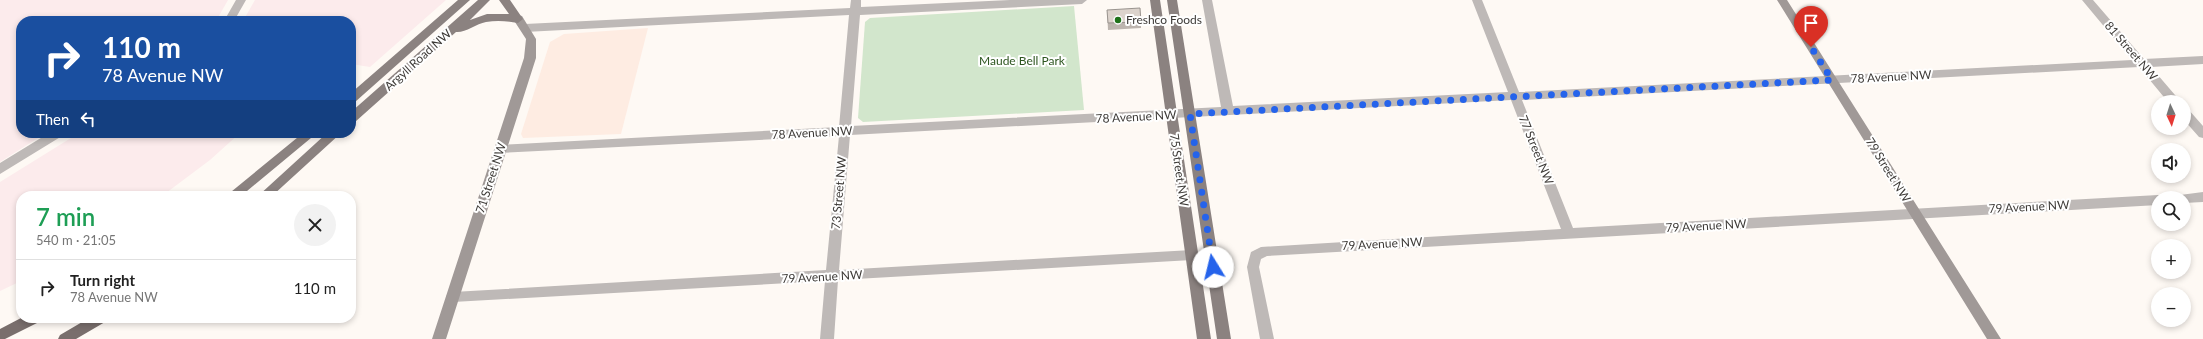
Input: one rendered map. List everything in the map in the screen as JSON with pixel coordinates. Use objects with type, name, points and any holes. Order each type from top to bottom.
[{"type":"highway","points":[[0,335],[24,323]]},
{"type":"highway","points":[[65,339],[92,323]]},
{"type":"main road","name":"Argyll Road NW","points":[[356,95],[465,0]]},
{"type":"main road","name":"Argyll Road NW","points":[[356,115],[485,0]]},
{"type":"main road","points":[[504,0],[521,23]]},
{"type":"main road","name":"75 Street NW","points":[[1155,0],[1204,339]]},
{"type":"main road","name":"75 Street NW","points":[[1172,0],[1224,339]]},
{"type":"main road","points":[[446,35],[486,17],[498,16],[521,23]]},
{"type":"main road","points":[[238,191],[305,138]]},
{"type":"main road","points":[[270,191],[329,138]]},
{"type":"street","points":[[232,16],[241,0]]},
{"type":"street","points":[[521,23],[856,6],[1082,0]]},
{"type":"street","points":[[1207,0],[1228,112]]},
{"type":"street","name":"77 Street NW","points":[[1477,0],[1514,97],[1569,233]]},
{"type":"street","name":"79 Street NW","points":[[1782,0],[1994,339]]},
{"type":"street","name":"81 Street NW","points":[[2087,0],[2169,95]]},
{"type":"street","name":"73 Street NW","points":[[826,339],[856,6]]},
{"type":"street","name":"71 Street NW","points":[[439,339],[531,53],[531,39],[521,23]]},
{"type":"street","name":"78 Avenue NW","points":[[500,149],[2203,60]]},
{"type":"street","points":[[2191,120],[2203,134]]},
{"type":"street","points":[[0,169],[50,138]]},
{"type":"street","points":[[2191,198],[2203,197]]},
{"type":"street","name":"79 Avenue NW","points":[[1267,339],[1253,267],[1255,256],[1265,251],[2151,200]]},
{"type":"street","name":"79 Avenue NW","points":[[453,297],[1192,256]]},
{"type":"shaded area","points":[[0,0],[228,0],[219,16],[16,16],[16,138],[38,138],[0,162]]},
{"type":"shaded area","points":[[255,0],[446,0],[370,67],[356,65],[356,16],[246,16]]},
{"type":"shaded area","points":[[648,28],[621,134],[523,138],[521,134],[550,42],[564,34]]},
{"type":"shaded area","points":[[71,138],[234,138],[210,160],[169,191],[16,191],[16,283],[0,291],[0,182]]},
{"type":"green space","name":"Maude Bell Park","points":[[1074,6],[1084,110],[863,122],[858,118],[865,22],[870,18]]},
{"type":"building","points":[[1140,8],[1141,22],[1108,23],[1107,10]]},
{"type":"place","name":"Freshco Foods","points":[[1118,20]]},
{"type":"route","points":[[1213,267],[1190,114],[1832,80],[1811,47]]}]
